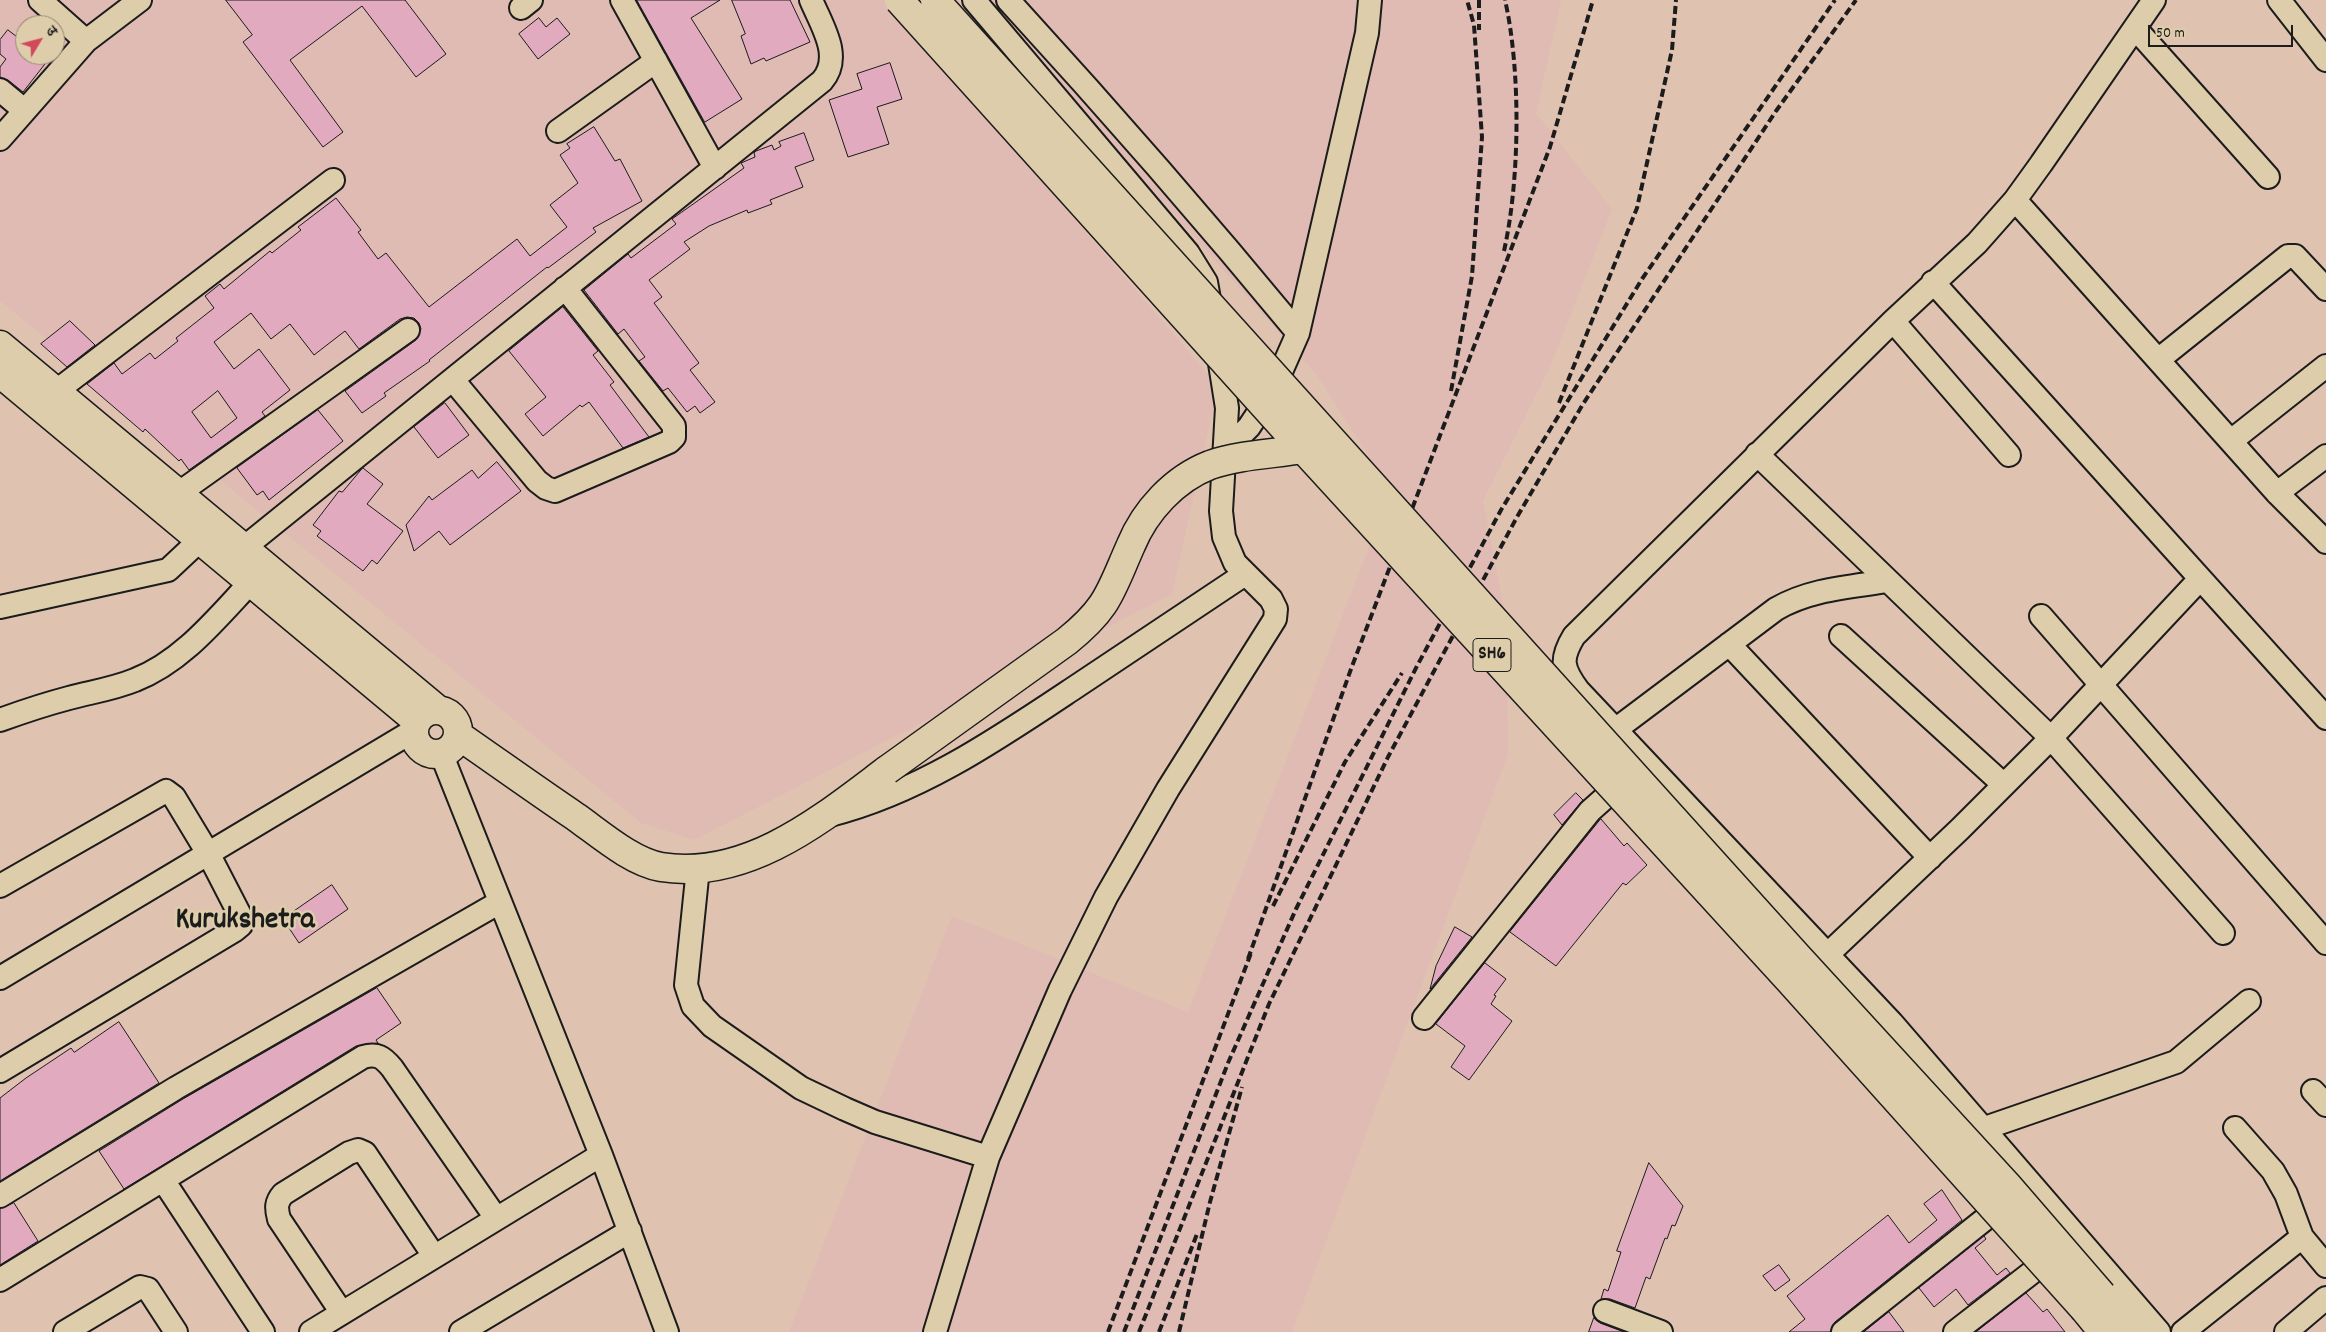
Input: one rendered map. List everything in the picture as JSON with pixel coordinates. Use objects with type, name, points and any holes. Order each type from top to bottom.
[{"type":"main road","name":"SH6","points":[[899,0],[1303,449],[1790,981],[2093,1303],[2132,1332]]},
{"type":"main road","name":"SH6","points":[[935,0],[1784,941],[2007,1185],[2093,1303],[2103,1332]]},
{"type":"main road","points":[[0,345],[47,398],[200,540],[235,555],[250,582],[422,720],[451,715],[455,721],[449,744],[434,754],[422,749],[414,738],[422,720]]},
{"type":"main road","points":[[0,374],[47,398],[179,493],[235,555],[422,720]]},
{"type":"main road","points":[[449,744],[626,853],[659,867],[698,868],[738,860],[762,852],[824,817],[1068,641],[1092,621],[1108,600],[1131,544],[1145,516],[1163,496],[1185,479],[1209,466],[1303,449]]},
{"type":"street","points":[[40,0],[86,41]]},
{"type":"street","points":[[0,139],[86,41],[140,0]]},
{"type":"street","points":[[622,0],[715,168]]},
{"type":"street","points":[[235,555],[715,168],[829,73],[833,62],[832,50],[811,0]]},
{"type":"street","points":[[936,1332],[988,1157],[1060,990],[1106,897],[1168,789],[1275,619],[1276,609],[1271,599],[1235,563],[1224,537],[1221,511],[1227,408],[1208,292],[1199,268],[974,0]]},
{"type":"street","points":[[1008,0],[1119,121],[1203,218],[1298,333]]},
{"type":"street","points":[[1224,452],[1249,427],[1272,392],[1298,333],[1367,33],[1370,0]]},
{"type":"street","points":[[2154,0],[2014,200],[1976,243],[1893,321],[1574,636],[1566,648],[1564,661],[1566,673],[1578,690],[1892,1023],[1985,1128],[2159,1332]]},
{"type":"street","points":[[2278,0],[2326,60]]},
{"type":"street","points":[[2135,28],[2268,178]]},
{"type":"street","points":[[558,131],[656,61]]},
{"type":"street","points":[[0,90],[24,110]]},
{"type":"street","points":[[47,398],[334,180]]},
{"type":"street","points":[[2014,200],[2277,493],[2326,542]]},
{"type":"street","points":[[2158,360],[2288,256],[2295,256],[2301,261],[2326,288]]},
{"type":"street","points":[[1933,282],[2326,718]]},
{"type":"street","points":[[453,380],[537,481],[546,488],[555,491],[669,442],[674,437],[674,426],[565,288]]},
{"type":"street","points":[[1893,321],[2009,455]]},
{"type":"street","points":[[179,493],[408,330]]},
{"type":"street","points":[[2231,441],[2326,366]]},
{"type":"street","points":[[1757,454],[2051,738],[2223,933]]},
{"type":"street","points":[[2277,493],[2326,456]]},
{"type":"street","points":[[0,607],[168,570],[200,540]]},
{"type":"street","points":[[824,817],[862,807],[914,785],[1003,735],[1245,574]]},
{"type":"street","points":[[1827,955],[1930,858],[2051,738],[2102,686],[2200,578]]},
{"type":"street","points":[[1615,730],[1776,608],[1802,595],[1888,581]]},
{"type":"street","points":[[0,720],[137,680],[163,664],[202,634],[250,582]]},
{"type":"street","points":[[2041,616],[2326,943]]},
{"type":"street","points":[[1841,636],[2004,785]]},
{"type":"street","points":[[1729,644],[1930,858]]},
{"type":"street","points":[[0,978],[209,855],[422,720]]},
{"type":"street","points":[[449,744],[500,902],[601,1155],[667,1332]]},
{"type":"street","points":[[1424,1018],[1590,811],[1645,763]]},
{"type":"street","points":[[0,886],[166,791],[174,796],[209,855],[242,919],[241,925],[0,1071]]},
{"type":"street","points":[[698,868],[686,985],[693,1006],[712,1026],[801,1088],[836,1105],[875,1122],[988,1157]]},
{"type":"street","points":[[0,1196],[185,1083],[500,902]]},
{"type":"street","points":[[1985,1128],[2176,1062],[2249,1001]]},
{"type":"street","points":[[0,1280],[363,1057],[374,1054],[383,1058],[392,1068],[496,1218]]},
{"type":"street","points":[[2235,1128],[2273,1171],[2286,1194],[2302,1237],[2326,1266]]},
{"type":"street","points":[[342,1313],[279,1219],[276,1209],[278,1200],[283,1194],[349,1153],[358,1150],[365,1153],[434,1256]]},
{"type":"street","points":[[311,1332],[601,1155]]},
{"type":"street","points":[[163,1180],[263,1332]]},
{"type":"street","points":[[1843,1332],[2031,1182]]},
{"type":"street","points":[[461,1332],[630,1231]]},
{"type":"street","points":[[1956,1332],[2079,1237]]},
{"type":"street","points":[[2183,1332],[2302,1237]]},
{"type":"street","points":[[65,1332],[140,1287],[148,1289],[176,1332]]},
{"type":"street","points":[[2286,1332],[2326,1298]]},
{"type":"street","points":[[1604,1311],[1661,1332]]},
{"type":"shaded area","points":[[0,0],[886,0],[1218,386],[1172,594],[694,840],[641,823],[0,301]]},
{"type":"shaded area","points":[[983,0],[1561,0],[1536,113],[1612,209],[1550,367],[1483,501],[1506,619],[1508,754],[1292,1332],[789,1332],[952,916],[1188,1012],[1391,491],[1317,375]]},
{"type":"building","points":[[226,0],[405,0],[446,54],[416,77],[362,6],[290,60],[343,132],[323,147],[243,42],[252,35]]},
{"type":"building","points":[[637,0],[720,0],[691,18],[742,99],[705,122]]},
{"type":"building","points":[[732,0],[790,0],[810,42],[766,61],[764,58],[751,64],[741,36],[745,34]]},
{"type":"building","points":[[539,18],[546,27],[557,18],[570,34],[538,59],[519,34]]},
{"type":"building","points":[[8,30],[15,35],[15,65],[44,65],[23,92],[8,80],[0,77],[0,67],[6,59],[0,54],[0,40]]},
{"type":"building","points":[[890,63],[902,99],[877,107],[889,144],[848,157],[829,100],[862,89],[857,74]]},
{"type":"building","points":[[594,127],[615,161],[620,159],[642,201],[593,228],[596,232],[547,267],[430,361],[384,393],[386,396],[362,413],[345,391],[416,340],[421,329],[419,323],[414,318],[400,319],[359,349],[345,331],[314,355],[290,324],[271,339],[251,313],[214,342],[234,369],[259,349],[290,390],[262,412],[265,416],[189,470],[181,459],[179,461],[145,429],[143,432],[87,384],[114,363],[122,374],[150,353],[155,359],[178,341],[176,338],[214,308],[205,296],[220,284],[224,289],[270,251],[272,253],[301,230],[298,227],[336,198],[361,230],[358,232],[378,259],[386,253],[429,307],[517,239],[530,256],[567,227],[550,205],[578,183],[560,155],[570,148],[567,144]],"holes":[[[218,391],[237,418],[211,438],[192,412]]]},
{"type":"building","points":[[804,133],[814,160],[795,167],[803,187],[770,200],[772,204],[748,213],[747,210],[709,226],[684,242],[690,249],[649,280],[662,297],[654,303],[699,363],[690,370],[715,402],[700,413],[695,406],[687,412],[668,388],[663,391],[639,361],[645,357],[624,329],[618,334],[584,290],[628,254],[631,258],[676,224],[672,219],[744,168],[741,163],[755,157],[754,153],[756,151],[772,145],[774,150],[781,146],[779,142]]},
{"type":"building","points":[[563,307],[598,351],[593,355],[614,382],[610,385],[649,437],[623,448],[589,402],[582,407],[580,405],[543,436],[525,414],[546,397],[509,351]]},
{"type":"building","points":[[70,321],[95,345],[67,367],[41,344]]},
{"type":"building","points":[[445,403],[469,435],[438,458],[414,427]]},
{"type":"building","points":[[318,410],[343,441],[269,500],[263,491],[257,495],[237,468]]},
{"type":"building","points":[[497,462],[521,491],[450,545],[439,531],[414,551],[406,525],[429,496],[432,500],[472,470],[478,478]]},
{"type":"building","points":[[363,468],[383,484],[367,504],[403,531],[377,564],[372,560],[363,571],[317,536],[321,531],[313,525],[339,491],[342,492]]},
{"type":"building","points":[[1576,793],[1583,800],[1562,825],[1554,815]]},
{"type":"building","points":[[1601,819],[1624,846],[1627,843],[1647,865],[1626,885],[1623,883],[1556,966],[1510,932]]},
{"type":"building","points":[[332,885],[348,909],[299,943],[283,919]]},
{"type":"building","points":[[1455,927],[1472,937],[1430,989],[1436,966]]},
{"type":"building","points":[[1485,963],[1506,979],[1494,995],[1496,996],[1491,1004],[1512,1021],[1469,1080],[1451,1067],[1465,1046],[1436,1024]]},
{"type":"building","points":[[377,988],[401,1023],[376,1040],[378,1043],[356,1046],[124,1189],[99,1151],[183,1099]]},
{"type":"building","points":[[119,1022],[159,1083],[0,1181],[0,1098],[71,1048],[74,1052]]},
{"type":"building","points":[[1649,1163],[1683,1206],[1675,1226],[1672,1225],[1667,1239],[1665,1238],[1650,1279],[1646,1277],[1635,1308],[1610,1299],[1601,1299],[1604,1289],[1608,1291],[1621,1252],[1617,1251]]},
{"type":"building","points":[[1942,1190],[1962,1220],[1835,1322],[1830,1332],[1789,1332],[1805,1319],[1787,1296],[1888,1215],[1909,1243],[1937,1220],[1924,1204]]},
{"type":"building","points":[[14,1203],[38,1241],[0,1265],[0,1209]]},
{"type":"building","points":[[1984,1236],[1986,1239],[1975,1248],[1997,1275],[2006,1268],[2010,1273],[1968,1305],[1956,1289],[1934,1307],[1919,1288]]},
{"type":"building","points":[[1779,1265],[1790,1280],[1775,1291],[1763,1276]]},
{"type":"building","points":[[2026,1293],[2043,1312],[2047,1309],[2065,1332],[1976,1332]]},
{"type":"building","points":[[1889,1312],[1904,1332],[1864,1332]]},
{"type":"building","points":[[1594,1318],[1600,1323],[1624,1332],[1589,1332]]},
{"type":"railway","points":[[1451,391],[1472,276],[1482,137],[1474,25],[1467,0]]},
{"type":"railway","points":[[1479,0],[1479,30]]},
{"type":"railway","points":[[1504,251],[1516,159],[1514,59],[1505,0]]},
{"type":"railway","points":[[1248,959],[1351,669],[1550,147],[1593,0]]},
{"type":"railway","points":[[1559,403],[1637,208],[1672,50],[1676,0]]},
{"type":"railway","points":[[1124,1332],[1228,1063],[1296,909],[1417,666],[1501,510],[1642,279],[1835,0]]},
{"type":"railway","points":[[1139,1332],[1269,1004],[1388,757],[1441,658],[1517,517],[1583,404],[1776,111],[1856,0]]},
{"type":"railway","points":[[1273,906],[1345,762],[1402,673]]},
{"type":"railway","points":[[1108,1332],[1251,953]]},
{"type":"railway","points":[[1179,1332],[1210,1202],[1242,1087]]},
{"type":"railway","points":[[1159,1332],[1197,1234]]},
{"type":"district","name":"Kurukshetra","points":[[245,923]]}]
